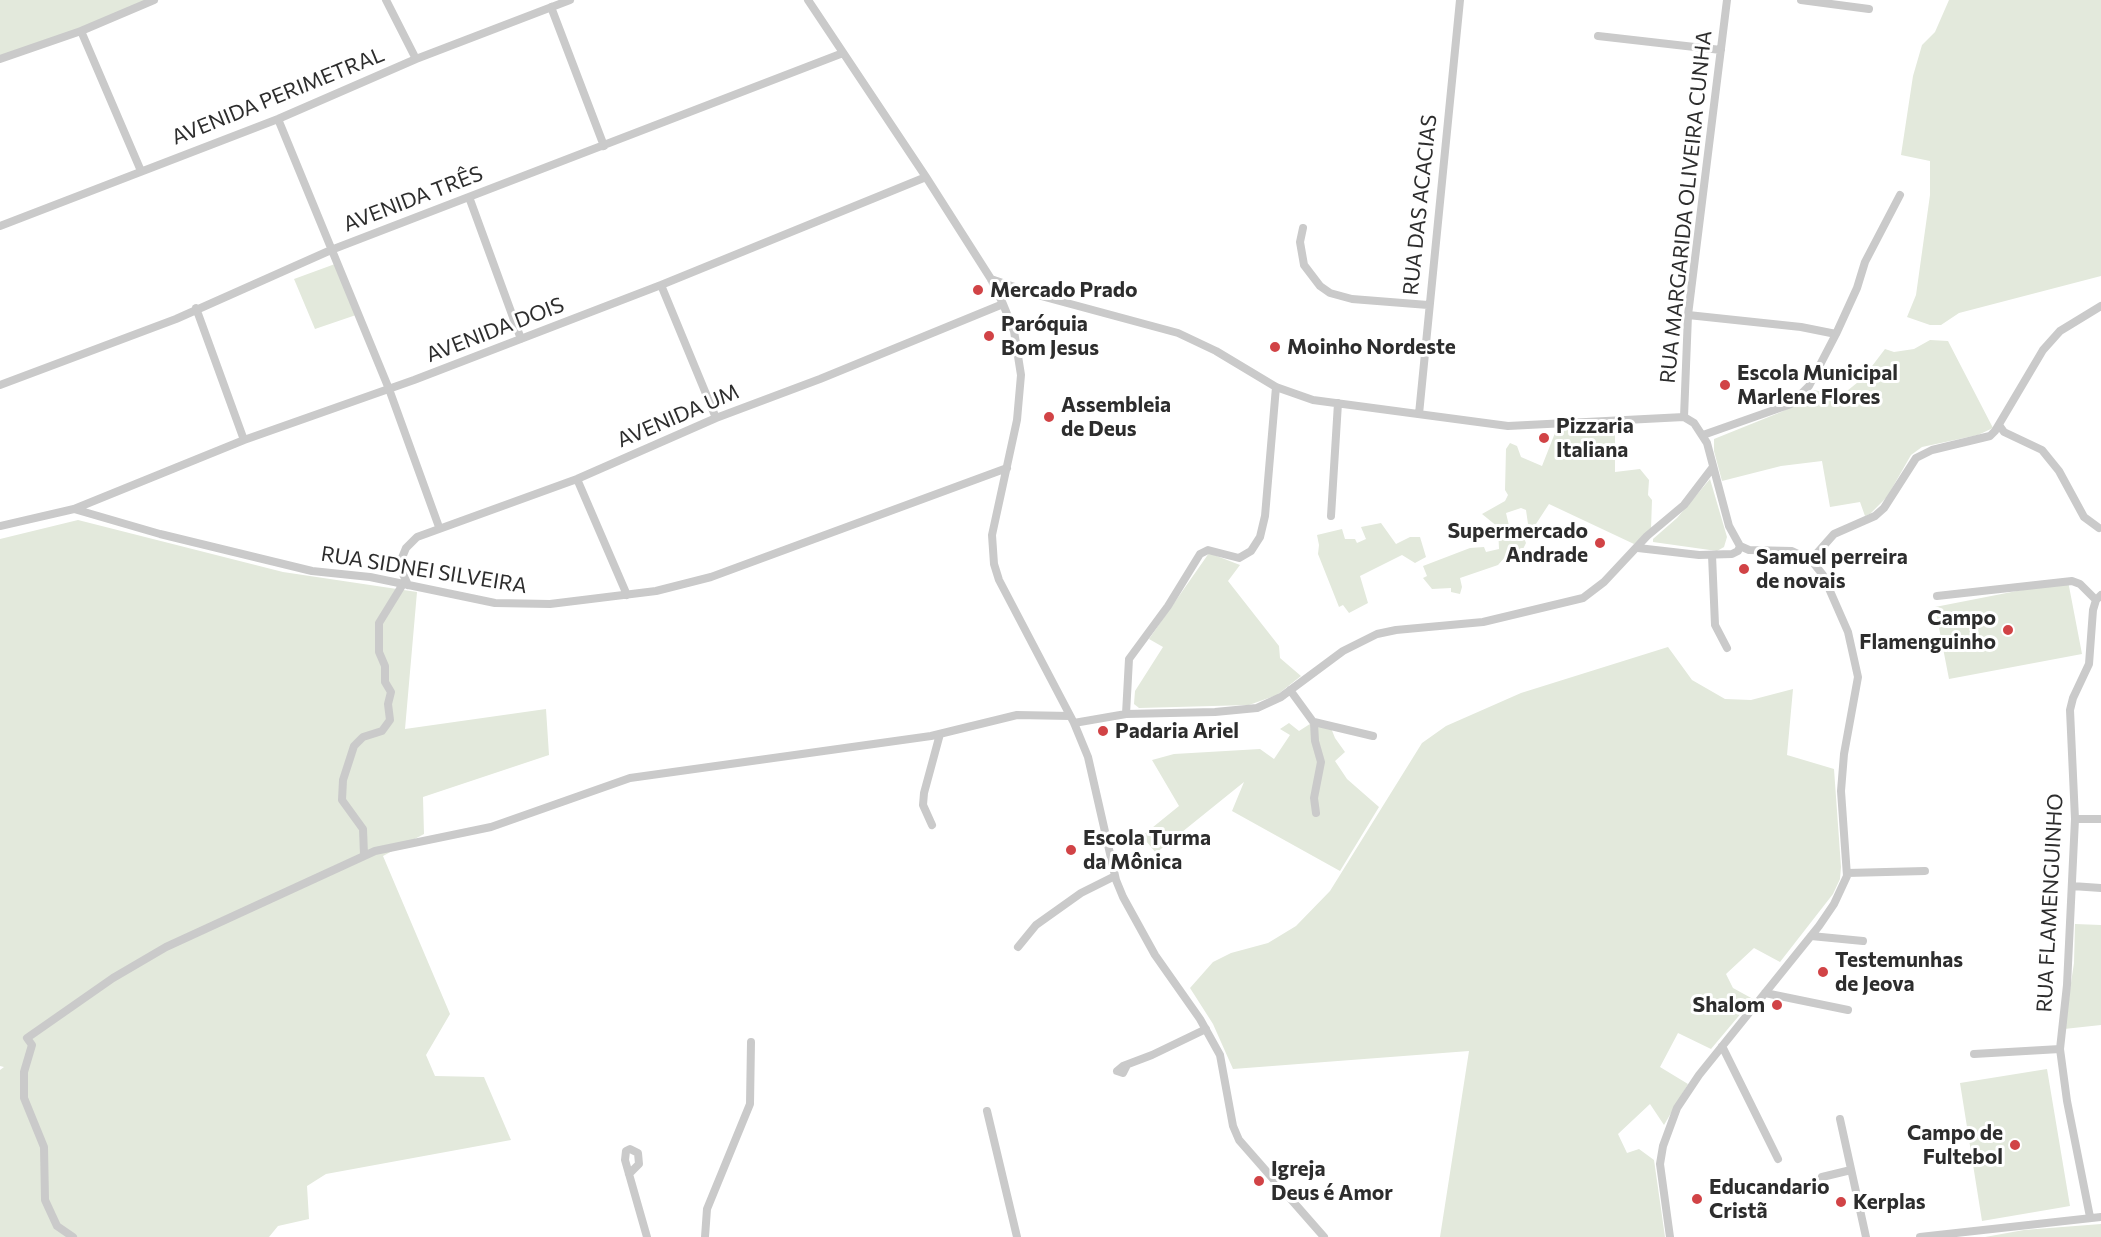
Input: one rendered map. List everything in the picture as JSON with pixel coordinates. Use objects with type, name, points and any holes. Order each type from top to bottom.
[{"type":"street","points":[[0,60],[81,31],[154,0]]},
{"type":"street","points":[[386,0],[416,59]]},
{"type":"street","name":"AVENIDA PERIMETRAL","points":[[0,226],[278,119],[416,59],[570,0]]},
{"type":"street","points":[[808,0],[926,177],[991,279],[1004,304],[1014,331],[1020,375],[1017,420],[994,524],[994,564],[999,580],[1072,719],[1098,795],[1115,876],[1140,930],[1206,1029],[1220,1055],[1233,1126],[1239,1140],[1324,1237]]},
{"type":"street","name":"RUA DAS ACACIAS","points":[[1419,414],[1460,0]]},
{"type":"street","name":"RUA MARGARIDA OLIVEIRA CUNHA","points":[[1684,417],[1688,315],[1727,0]]},
{"type":"street","points":[[1801,0],[1869,9]]},
{"type":"street","points":[[551,7],[604,146]]},
{"type":"street","points":[[81,31],[141,171]]},
{"type":"street","points":[[1598,36],[1721,50]]},
{"type":"street","name":"AVENIDA TRÊS","points":[[0,385],[77,358],[331,249],[843,53]]},
{"type":"street","points":[[278,119],[389,389],[439,527]]},
{"type":"street","name":"AVENIDA DOIS","points":[[0,526],[74,509],[244,441],[389,389],[661,285],[926,177]]},
{"type":"street","points":[[1703,435],[1791,404],[1809,386],[1857,288],[1865,262],[1900,195]]},
{"type":"street","points":[[469,197],[521,339]]},
{"type":"street","points":[[1303,228],[1300,242],[1304,265],[1320,286],[1330,292],[1352,298],[1428,305]]},
{"type":"street","points":[[991,279],[1041,296],[1178,333],[1216,351],[1276,387],[1300,396],[1487,425],[1524,426],[1684,417],[1694,423],[1703,435],[1729,526],[1740,546],[1749,550],[1792,551],[1811,560],[1823,575],[1835,599],[1853,648],[1858,676],[1843,765],[1841,792],[1847,873],[1842,890],[1811,936],[1722,1046],[1677,1108],[1663,1146],[1660,1164],[1670,1237]]},
{"type":"street","points":[[661,285],[716,418]]},
{"type":"street","name":"AVENIDA UM","points":[[406,584],[401,566],[406,548],[417,537],[439,527],[577,479],[716,418],[820,379],[1004,304]]},
{"type":"street","points":[[1811,560],[1834,534],[1875,516],[1884,508],[1916,458],[1932,450],[1990,436],[1999,425],[2043,350],[2060,331],[2101,306]]},
{"type":"street","points":[[196,308],[244,441]]},
{"type":"street","points":[[1688,315],[1801,327],[1836,334]]},
{"type":"street","points":[[1126,714],[1129,658],[1168,606],[1200,554],[1205,550],[1239,558],[1251,551],[1260,537],[1265,516],[1276,387]]},
{"type":"street","points":[[1331,516],[1338,403]]},
{"type":"street","points":[[1999,425],[2004,432],[2042,450],[2059,471],[2084,517],[2100,531]]},
{"type":"street","points":[[73,1237],[57,1226],[45,1200],[44,1147],[24,1098],[24,1072],[32,1046],[28,1036],[113,978],[166,947],[308,884],[364,855],[393,846],[491,827],[646,775],[940,734],[1017,715],[1072,719],[1126,714],[1245,710],[1268,704],[1343,651],[1377,634],[1396,630],[1483,622],[1582,598],[1604,582],[1647,536],[1684,506],[1713,467]]},
{"type":"street","name":"RUA SIDNEI SILVEIRA","points":[[74,509],[286,566],[406,584],[468,599],[523,605],[627,595],[680,586],[738,568],[1007,468]]},
{"type":"street","points":[[577,479],[627,595]]},
{"type":"street","points":[[1638,548],[1712,555],[1732,554],[1738,551],[1740,546]]},
{"type":"street","points":[[1712,555],[1715,625],[1726,648]]},
{"type":"street","points":[[1937,596],[2072,580],[2098,598]]},
{"type":"street","points":[[364,855],[363,829],[342,800],[343,780],[354,746],[363,736],[382,731],[390,720],[388,706],[391,692],[386,682],[385,666],[379,652],[379,623],[406,584]]},
{"type":"street","name":"RUA FLAMENGUINHO","points":[[2091,1216],[2067,1101],[2060,1049],[2067,986],[2075,819],[2070,710],[2073,698],[2089,664],[2098,598]]},
{"type":"street","points":[[1290,690],[1314,722],[1321,762],[1314,798],[1316,813]]},
{"type":"street","points":[[1314,722],[1373,736]]},
{"type":"street","points":[[932,825],[923,805],[940,734]]},
{"type":"street","points":[[2075,819],[2101,819]]},
{"type":"street","points":[[1847,873],[1925,871]]},
{"type":"street","points":[[1018,947],[1036,926],[1081,893],[1115,876]]},
{"type":"street","points":[[2072,886],[2101,888]]},
{"type":"street","points":[[1811,936],[1863,941]]},
{"type":"street","points":[[1765,993],[1848,1010]]},
{"type":"street","points":[[1127,1065],[1206,1029]]},
{"type":"street","points":[[705,1237],[707,1209],[750,1104],[751,1042]]},
{"type":"street","points":[[1722,1046],[1778,1160]]},
{"type":"street","points":[[1974,1054],[2060,1049]]},
{"type":"street","points":[[987,1111],[1017,1237]]},
{"type":"street","points":[[1840,1119],[1866,1237]]},
{"type":"street","points":[[1821,1177],[1851,1170]]},
{"type":"street","points":[[630,1174],[647,1237]]},
{"type":"street","points":[[1920,1237],[2091,1216],[2101,1217]]},
{"type":"shaded area","points":[[0,0],[151,0],[0,61]]},
{"type":"shaded area","points":[[1949,0],[2101,0],[2101,276],[1959,313],[1941,325],[1930,325],[1907,317],[1916,295],[1930,195],[1930,161],[1901,155],[1913,76],[1922,45],[1935,32]]},
{"type":"shaded area","points":[[335,264],[356,315],[315,329],[294,279]]},
{"type":"shaded area","points":[[1930,340],[1948,341],[1993,428],[1978,435],[1922,447],[1911,455],[1887,497],[1870,514],[1865,516],[1860,502],[1830,507],[1822,461],[1781,466],[1722,481],[1714,451],[1714,439],[1781,412],[1797,404],[1814,390],[1836,395],[1847,391],[1863,378],[1885,349],[1894,352],[1914,349]]},
{"type":"shaded area","points":[[1612,427],[1615,431],[1615,472],[1640,469],[1649,480],[1648,495],[1652,500],[1651,529],[1634,544],[1549,504],[1534,527],[1528,524],[1526,510],[1521,508],[1506,513],[1510,530],[1518,529],[1522,533],[1526,543],[1523,549],[1506,556],[1498,565],[1460,578],[1462,587],[1460,594],[1451,592],[1451,588],[1432,589],[1423,578],[1427,576],[1423,566],[1470,548],[1484,547],[1486,552],[1499,549],[1498,527],[1482,514],[1505,501],[1508,495],[1505,490],[1506,449],[1510,443],[1517,446],[1521,457],[1542,466],[1555,433],[1574,428]]},
{"type":"shaded area","points":[[1710,479],[1727,537],[1724,547],[1717,551],[1653,542],[1653,539],[1677,518]]},
{"type":"shaded area","points":[[78,520],[283,572],[417,592],[405,729],[546,709],[549,755],[423,797],[424,834],[383,856],[450,1014],[426,1055],[435,1076],[484,1077],[511,1140],[326,1174],[307,1186],[309,1219],[278,1226],[269,1237],[0,1237],[0,1070],[4,1067],[0,1066],[0,539]]},
{"type":"shaded area","points":[[1381,523],[1396,544],[1410,537],[1420,537],[1426,557],[1415,563],[1402,555],[1360,576],[1368,603],[1349,613],[1343,605],[1339,607],[1318,554],[1317,535],[1342,529],[1345,539],[1355,539],[1357,543],[1366,539],[1361,527]]},
{"type":"shaded area","points":[[1209,553],[1240,565],[1228,581],[1279,646],[1280,658],[1301,676],[1277,695],[1249,705],[1139,708],[1134,704],[1135,691],[1163,647],[1149,639]]},
{"type":"shaded area","name":"Campo Flamenguinho","points":[[2068,581],[2082,654],[1949,679],[1935,607]]},
{"type":"shaded area","points":[[1668,647],[1692,680],[1725,699],[1751,700],[1793,689],[1787,755],[1834,769],[1840,879],[1833,894],[1780,962],[1754,948],[1726,974],[1733,988],[1753,999],[1711,1049],[1678,1033],[1660,1067],[1688,1084],[1664,1125],[1650,1104],[1618,1134],[1627,1153],[1639,1149],[1654,1160],[1665,1237],[1440,1237],[1469,1051],[1233,1069],[1213,1024],[1190,988],[1213,962],[1231,953],[1268,943],[1296,926],[1330,891],[1422,743],[1446,726],[1521,693]]},
{"type":"shaded area","points":[[1313,722],[1331,728],[1345,752],[1335,761],[1347,779],[1379,807],[1340,871],[1232,811],[1244,782],[1156,853],[1142,836],[1179,806],[1152,760],[1174,754],[1260,749],[1274,759],[1290,735],[1280,729],[1289,723],[1299,731]]},
{"type":"shaded area","points":[[2075,924],[2101,925],[2101,1025],[2064,1029],[2074,963]]},
{"type":"shaded area","name":"Campo de Fultebol","points":[[2047,1069],[2070,1206],[1982,1221],[1960,1083]]},
{"type":"shaded area","points":[[2101,1224],[2101,1237],[1985,1237],[2024,1230]]},
{"type":"place","name":"Mercado Prado","points":[[978,290]]},
{"type":"place","name":"Paróquia Bom Jesus","points":[[989,336]]},
{"type":"place","name":"Moinho Nordeste","points":[[1275,347]]},
{"type":"place","name":"Escola Municipal Marlene Flores","points":[[1725,385]]},
{"type":"place","name":"Assembleia de Deus","points":[[1049,417]]},
{"type":"place","name":"Pizzaria Italiana","points":[[1544,438]]},
{"type":"place","name":"Supermercado Andrade","points":[[1600,543]]},
{"type":"place","name":"Samuel perreira de novais","points":[[1744,569]]},
{"type":"place","name":"Campo Flamenguinho","points":[[2008,630]]},
{"type":"place","name":"Padaria Ariel","points":[[1103,731]]},
{"type":"place","name":"Escola Turma da Mônica","points":[[1071,850]]},
{"type":"place","name":"Testemunhas de Jeova","points":[[1823,972]]},
{"type":"place","name":"Shalom","points":[[1777,1005]]},
{"type":"place","name":"Campo de Fultebol","points":[[2015,1145]]},
{"type":"place","name":"Igreja Deus é Amor","points":[[1259,1181]]},
{"type":"place","name":"Educandario Cristã","points":[[1697,1199]]},
{"type":"place","name":"Kerplas","points":[[1841,1202]]}]
